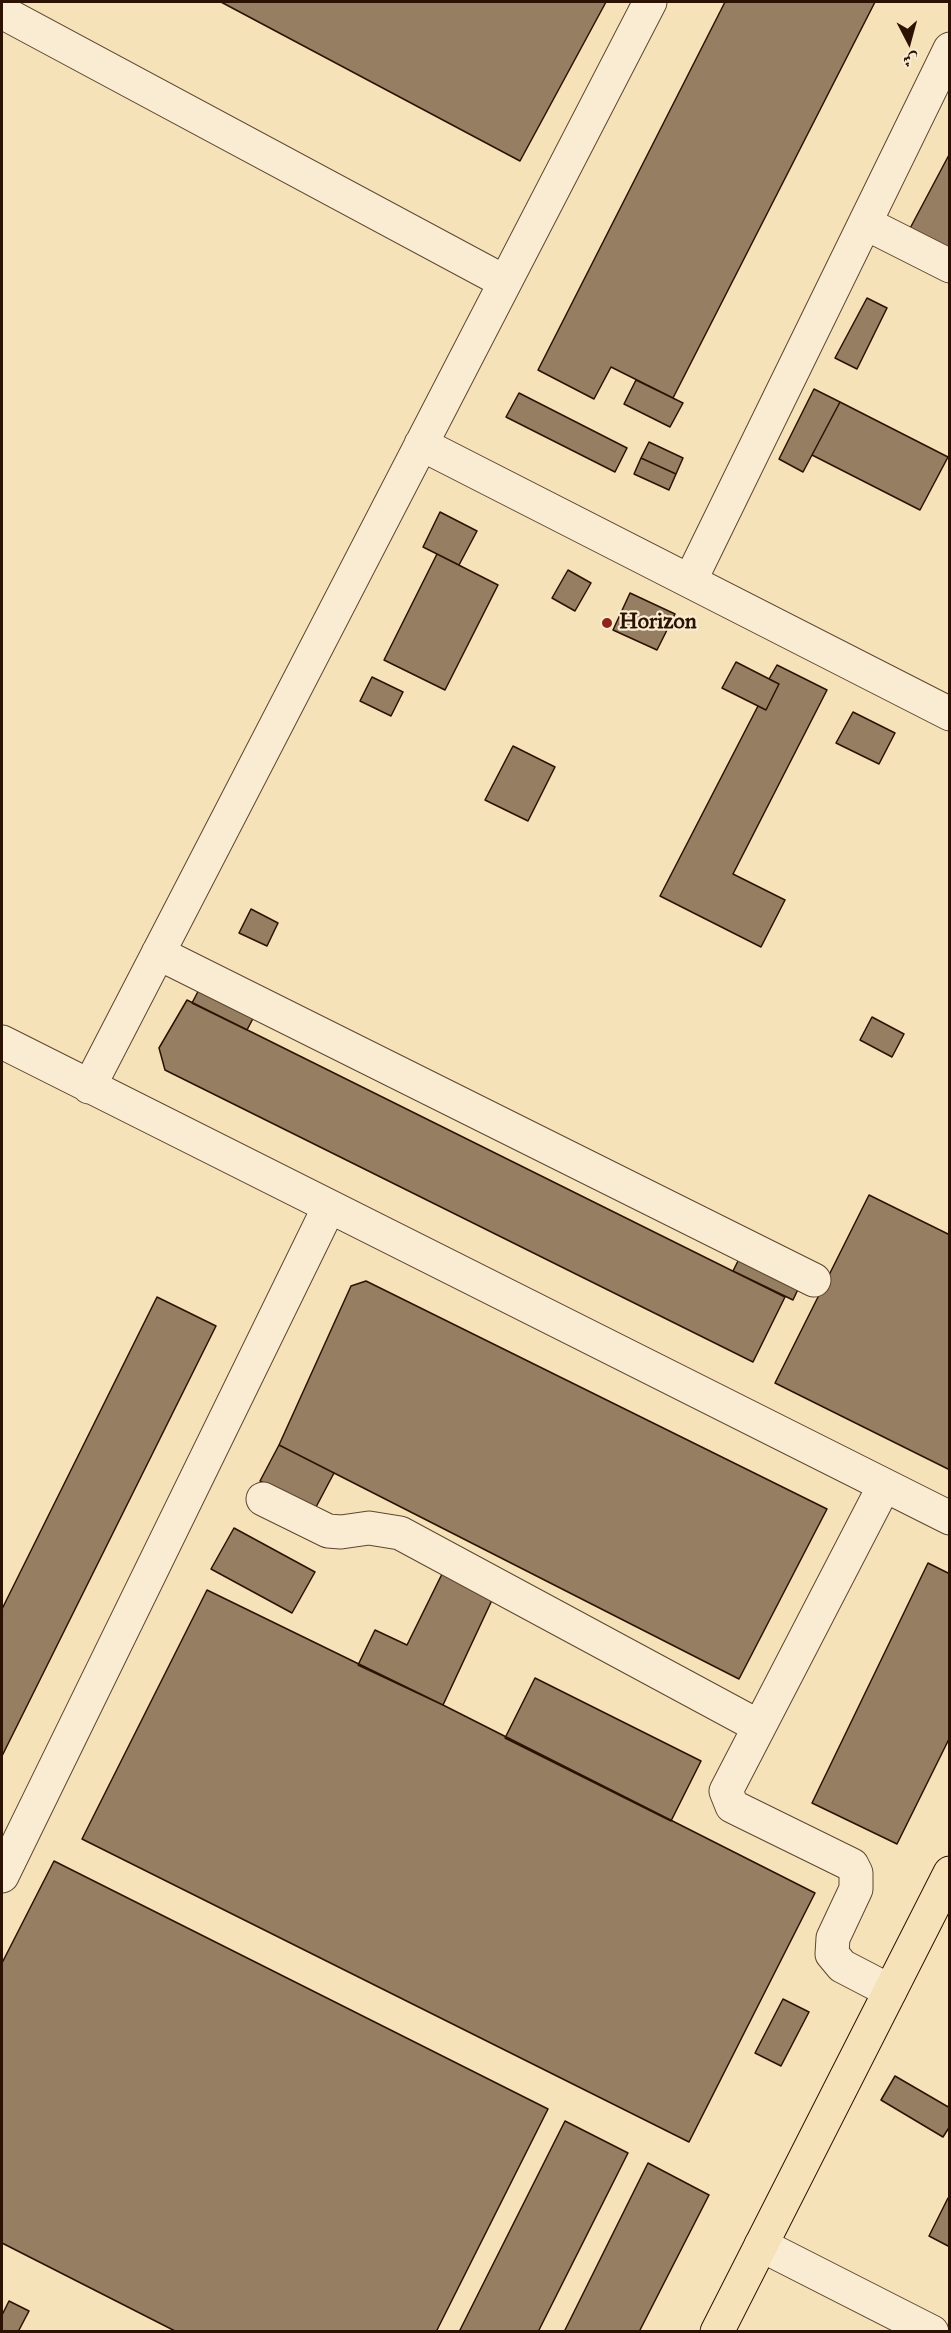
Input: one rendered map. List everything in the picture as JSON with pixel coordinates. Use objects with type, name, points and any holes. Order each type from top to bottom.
[{"type":"main road","points":[[717,2331],[950,1873]]},
{"type":"street","points":[[89,1087],[650,2]]},
{"type":"street","points":[[2,12],[505,282]]},
{"type":"street","points":[[690,581],[950,49]]},
{"type":"street","points":[[865,223],[950,266]]},
{"type":"street","points":[[421,444],[950,714]]},
{"type":"street","points":[[158,953],[814,1280]]},
{"type":"street","points":[[2,1042],[950,1518]]},
{"type":"street","points":[[2,1876],[330,1207]]},
{"type":"street","points":[[884,1486],[729,1783],[728,1799],[740,1810],[852,1865],[858,1881],[833,1938],[832,1954],[842,1965],[890,1991]]},
{"type":"street","points":[[263,1499],[328,1531],[341,1532],[369,1528],[400,1533],[758,1726]]},
{"type":"street","points":[[761,2245],[932,2331]]},
{"type":"building","points":[[221,2],[606,2],[520,161]]},
{"type":"building","points":[[725,2],[875,2],[673,398],[611,367],[594,399],[538,370]]},
{"type":"building","points":[[950,153],[950,255],[907,234]]},
{"type":"building","points":[[867,298],[887,308],[857,369],[835,358]]},
{"type":"building","points":[[636,380],[683,403],[670,427],[624,404]]},
{"type":"building","points":[[814,389],[840,402],[803,472],[779,459]]},
{"type":"building","points":[[519,393],[627,448],[615,472],[506,417]]},
{"type":"building","points":[[840,402],[948,457],[920,510],[812,455]]},
{"type":"building","points":[[649,442],[683,458],[676,474],[641,458]]},
{"type":"building","points":[[641,458],[676,474],[669,490],[634,474]]},
{"type":"building","points":[[440,512],[477,531],[459,565],[423,547]]},
{"type":"building","points":[[437,554],[498,585],[445,690],[384,660]]},
{"type":"building","points":[[568,570],[591,583],[575,611],[552,598]]},
{"type":"building","points":[[630,593],[675,614],[657,650],[613,630]]},
{"type":"building","points":[[736,662],[779,684],[766,710],[722,688]]},
{"type":"building","points":[[777,665],[827,690],[733,874],[785,900],[761,947],[660,896],[758,706],[766,710],[779,684],[769,679]]},
{"type":"building","points":[[372,677],[403,692],[391,716],[360,701]]},
{"type":"building","points":[[853,712],[895,733],[879,764],[836,743]]},
{"type":"building","points":[[513,746],[555,767],[528,821],[485,800]]},
{"type":"building","points":[[251,909],[278,923],[267,946],[239,933]]},
{"type":"building","points":[[204,980],[259,1007],[247,1030],[192,1003]]},
{"type":"building","points":[[187,1000],[785,1297],[753,1362],[165,1070],[159,1048]]},
{"type":"building","points":[[872,1017],[904,1034],[892,1057],[860,1040]]},
{"type":"building","points":[[869,1195],[950,1235],[950,1470],[775,1383]]},
{"type":"building","points":[[741,1255],[800,1285],[793,1300],[733,1271]]},
{"type":"building","points":[[366,1281],[827,1509],[739,1679],[279,1445],[351,1286]]},
{"type":"building","points":[[157,1297],[216,1326],[2,1756],[2,1609]]},
{"type":"building","points":[[279,1445],[334,1473],[315,1509],[260,1481]]},
{"type":"building","points":[[234,1528],[315,1572],[292,1613],[211,1569]]},
{"type":"building","points":[[928,1563],[950,1574],[950,1737],[897,1844],[812,1803]]},
{"type":"building","points":[[442,1574],[493,1598],[443,1705],[358,1665],[375,1630],[407,1645]]},
{"type":"building","points":[[207,1590],[443,1705],[815,1893],[689,2142],[82,1839]]},
{"type":"building","points":[[535,1678],[701,1761],[671,1821],[505,1738]]},
{"type":"building","points":[[54,1861],[548,2109],[436,2332],[177,2332],[2,2243],[2,1963]]},
{"type":"building","points":[[783,1999],[809,2012],[781,2066],[755,2053]]},
{"type":"building","points":[[895,2076],[950,2108],[950,2126],[943,2137],[881,2100]]},
{"type":"building","points":[[565,2121],[628,2153],[538,2332],[459,2332]]},
{"type":"building","points":[[648,2163],[709,2195],[639,2332],[564,2332]]},
{"type":"building","points":[[948,2198],[950,2199],[950,2247],[929,2236]]},
{"type":"building","points":[[9,2301],[29,2311],[18,2332],[2,2332],[2,2315]]},
{"type":"place","name":"Horizon","points":[[607,623]]}]
